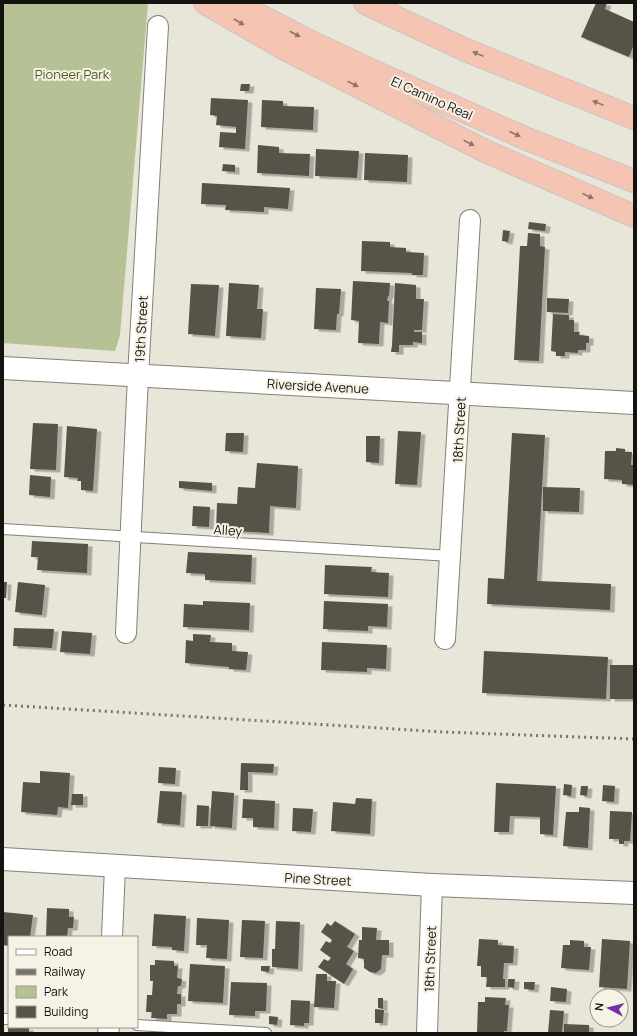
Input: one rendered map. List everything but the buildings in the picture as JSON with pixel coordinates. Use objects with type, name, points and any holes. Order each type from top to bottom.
[{"type":"highway","points":[[205,3],[283,48],[485,151],[634,216]]},
{"type":"highway","name":"El Camino Real","points":[[236,3],[303,38],[375,72],[527,139],[634,181]]},
{"type":"highway","points":[[365,3],[468,51],[634,118]]},
{"type":"main road","name":"Riverside Avenue","points":[[3,368],[634,403]]},
{"type":"main road","name":"Pine Street","points":[[3,859],[115,867],[432,885],[634,893]]},
{"type":"street","name":"19th Street","points":[[126,633],[138,376],[158,26]]},
{"type":"street","name":"18th Street","points":[[445,639],[461,394],[470,220]]},
{"type":"street","points":[[112,936],[115,867]]},
{"type":"street","name":"18th Street","points":[[427,1033],[432,885]]},
{"type":"lane","name":"Alley","points":[[3,529],[451,556]]},
{"type":"lane","points":[[138,1025],[266,1033]]},
{"type":"green space","name":"Pioneer Park","points":[[3,3],[148,3],[120,335],[115,351],[3,343]]},
{"type":"railway","points":[[3,705],[444,732],[634,739]]}]
